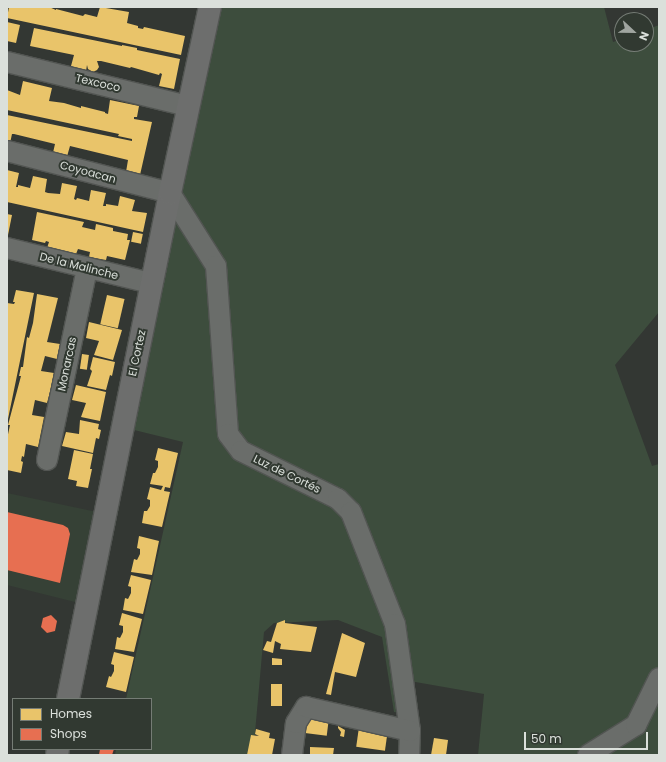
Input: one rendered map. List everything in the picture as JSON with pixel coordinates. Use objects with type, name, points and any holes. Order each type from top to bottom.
[{"type":"street","name":"El Cortez","points":[[68,698],[151,283],[210,7]]},
{"type":"street","name":"Texcoco","points":[[7,62],[188,106]]},
{"type":"street","name":"Coyoacan","points":[[7,151],[170,193]]},
{"type":"street","name":"Luz de Cortés","points":[[170,193],[216,266],[228,434],[241,451],[338,499],[351,512],[395,624],[410,731],[409,755]]},
{"type":"street","name":"De la Malinche","points":[[7,248],[151,283]]},
{"type":"street","name":"Monarcas","points":[[47,460],[87,268]]},
{"type":"street","points":[[588,755],[636,725],[659,678]]},
{"type":"street","points":[[292,755],[296,723],[306,707],[410,731]]},
{"type":"shaded area","points":[[210,7],[604,7],[614,42],[614,52],[654,52],[654,27],[659,25],[659,312],[615,365],[652,466],[659,464],[659,755],[478,755],[484,694],[404,680],[408,714],[394,712],[382,637],[338,620],[274,623],[264,632],[253,755],[115,755],[116,750],[152,750],[152,698],[126,698],[183,442],[122,427]]},
{"type":"shaded area","points":[[7,493],[97,512],[79,603],[7,585]]},
{"type":"building: Homes","points":[[9,7],[49,7],[83,16],[85,14],[97,17],[100,7],[129,12],[127,23],[138,26],[138,28],[143,29],[144,27],[185,36],[181,55],[7,18]]},
{"type":"building: Homes","points":[[7,22],[20,25],[16,43],[7,41]]},
{"type":"building: Homes","points":[[34,28],[137,48],[137,50],[180,59],[174,89],[159,86],[162,74],[160,73],[159,75],[131,67],[97,61],[99,67],[93,72],[88,69],[87,65],[86,71],[76,69],[71,66],[74,55],[30,46]]},
{"type":"building: Homes","points":[[23,81],[52,88],[49,101],[64,103],[81,108],[81,106],[108,114],[110,100],[139,106],[137,117],[134,117],[134,119],[152,122],[140,175],[126,172],[128,160],[70,146],[66,160],[52,157],[55,144],[14,134],[12,134],[9,148],[7,148],[7,115],[132,141],[132,139],[118,136],[119,134],[7,110],[7,90],[20,95]]},
{"type":"building: Homes","points":[[7,170],[19,173],[16,187],[18,187],[18,185],[30,188],[33,176],[47,179],[45,192],[48,193],[60,194],[62,183],[77,186],[74,199],[76,200],[77,198],[89,201],[91,190],[106,193],[103,206],[106,206],[106,204],[118,206],[120,196],[135,200],[132,211],[147,213],[143,232],[7,202]]},
{"type":"building: Homes","points":[[37,212],[84,222],[82,227],[95,230],[96,224],[113,228],[113,231],[128,234],[127,240],[130,240],[125,260],[107,256],[106,260],[89,257],[90,252],[78,249],[76,254],[47,248],[49,242],[46,241],[45,243],[32,240]]},
{"type":"building: Homes","points":[[7,214],[12,215],[8,235],[7,235]]},
{"type":"building: Homes","points":[[133,232],[143,234],[141,244],[131,242]]},
{"type":"building: Homes","points":[[16,290],[34,293],[8,419],[7,303],[14,304],[15,302],[13,302]]},
{"type":"building: Homes","points":[[37,294],[58,298],[47,342],[60,344],[57,359],[45,356],[41,371],[54,373],[51,388],[47,403],[35,400],[32,415],[44,417],[38,447],[26,444],[24,457],[22,456],[21,461],[23,462],[21,473],[7,470],[7,439],[10,425],[8,425],[21,376],[19,376],[21,367],[23,367],[27,337],[29,338],[33,323]]},
{"type":"building: Homes","points":[[107,295],[125,299],[118,328],[100,324]]},
{"type":"building: Homes","points":[[89,322],[122,330],[113,360],[94,355],[99,341],[86,338]]},
{"type":"building: Homes","points":[[82,354],[89,355],[87,370],[80,369]]},
{"type":"building: Homes","points":[[93,357],[115,362],[112,376],[110,375],[106,390],[87,386],[92,371],[90,369]]},
{"type":"building: Homes","points":[[76,385],[106,392],[100,421],[81,417],[86,403],[72,400]]},
{"type":"building: Homes","points":[[80,420],[99,424],[98,429],[101,430],[99,439],[96,438],[93,453],[62,446],[66,432],[79,434]]},
{"type":"building: Homes","points":[[158,448],[178,453],[170,488],[165,487],[164,491],[170,492],[162,527],[142,523],[144,511],[147,511],[150,506],[150,500],[147,499],[150,487],[161,490],[163,486],[150,484],[153,473],[155,473],[158,467],[158,461],[155,460]]},
{"type":"building: Homes","points":[[74,450],[93,454],[88,488],[76,486],[77,481],[68,479]]},
{"type":"building: Homes","points":[[139,536],[159,541],[152,575],[131,572],[134,559],[137,560],[140,554],[140,549],[137,548]]},
{"type":"building: Homes","points":[[131,575],[151,580],[143,614],[123,610],[125,598],[128,599],[131,593],[131,587],[128,586]]},
{"type":"building: Homes","points":[[122,613],[142,619],[134,652],[115,649],[117,637],[120,638],[123,632],[123,626],[119,625]]},
{"type":"building: Homes","points":[[285,620],[285,623],[317,627],[311,652],[280,649],[281,644],[275,641],[273,653],[263,650],[267,641],[271,642],[277,623]]},
{"type":"building: Homes","points":[[342,633],[365,643],[356,677],[335,672],[331,695],[326,694]]},
{"type":"building: Homes","points":[[114,652],[134,657],[126,692],[106,687],[109,676],[111,677],[114,671],[114,665],[111,664]]},
{"type":"building: Homes","points":[[272,658],[282,659],[282,665],[272,665]]},
{"type":"building: Homes","points":[[271,684],[282,684],[282,706],[271,706]]},
{"type":"building: Homes","points":[[305,716],[329,719],[327,736],[303,733]]},
{"type":"building: Homes","points":[[338,726],[345,730],[344,737],[340,736],[341,732]]},
{"type":"building: Homes","points":[[359,727],[388,731],[385,751],[356,747]]},
{"type":"building: Homes","points":[[256,729],[270,733],[269,738],[275,739],[272,755],[247,755],[251,735],[259,736],[255,734]]},
{"type":"building: Homes","points":[[434,738],[448,740],[446,755],[431,755]]},
{"type":"building: Homes","points":[[310,747],[334,748],[333,755],[310,755]]},
{"type":"building: Shops","points":[[7,512],[63,525],[68,528],[70,534],[60,583],[7,570]]},
{"type":"building: Shops","points":[[51,615],[57,621],[55,631],[47,633],[41,627],[43,618]]},
{"type":"building: Shops","points":[[100,750],[114,750],[112,755],[99,755]]}]
